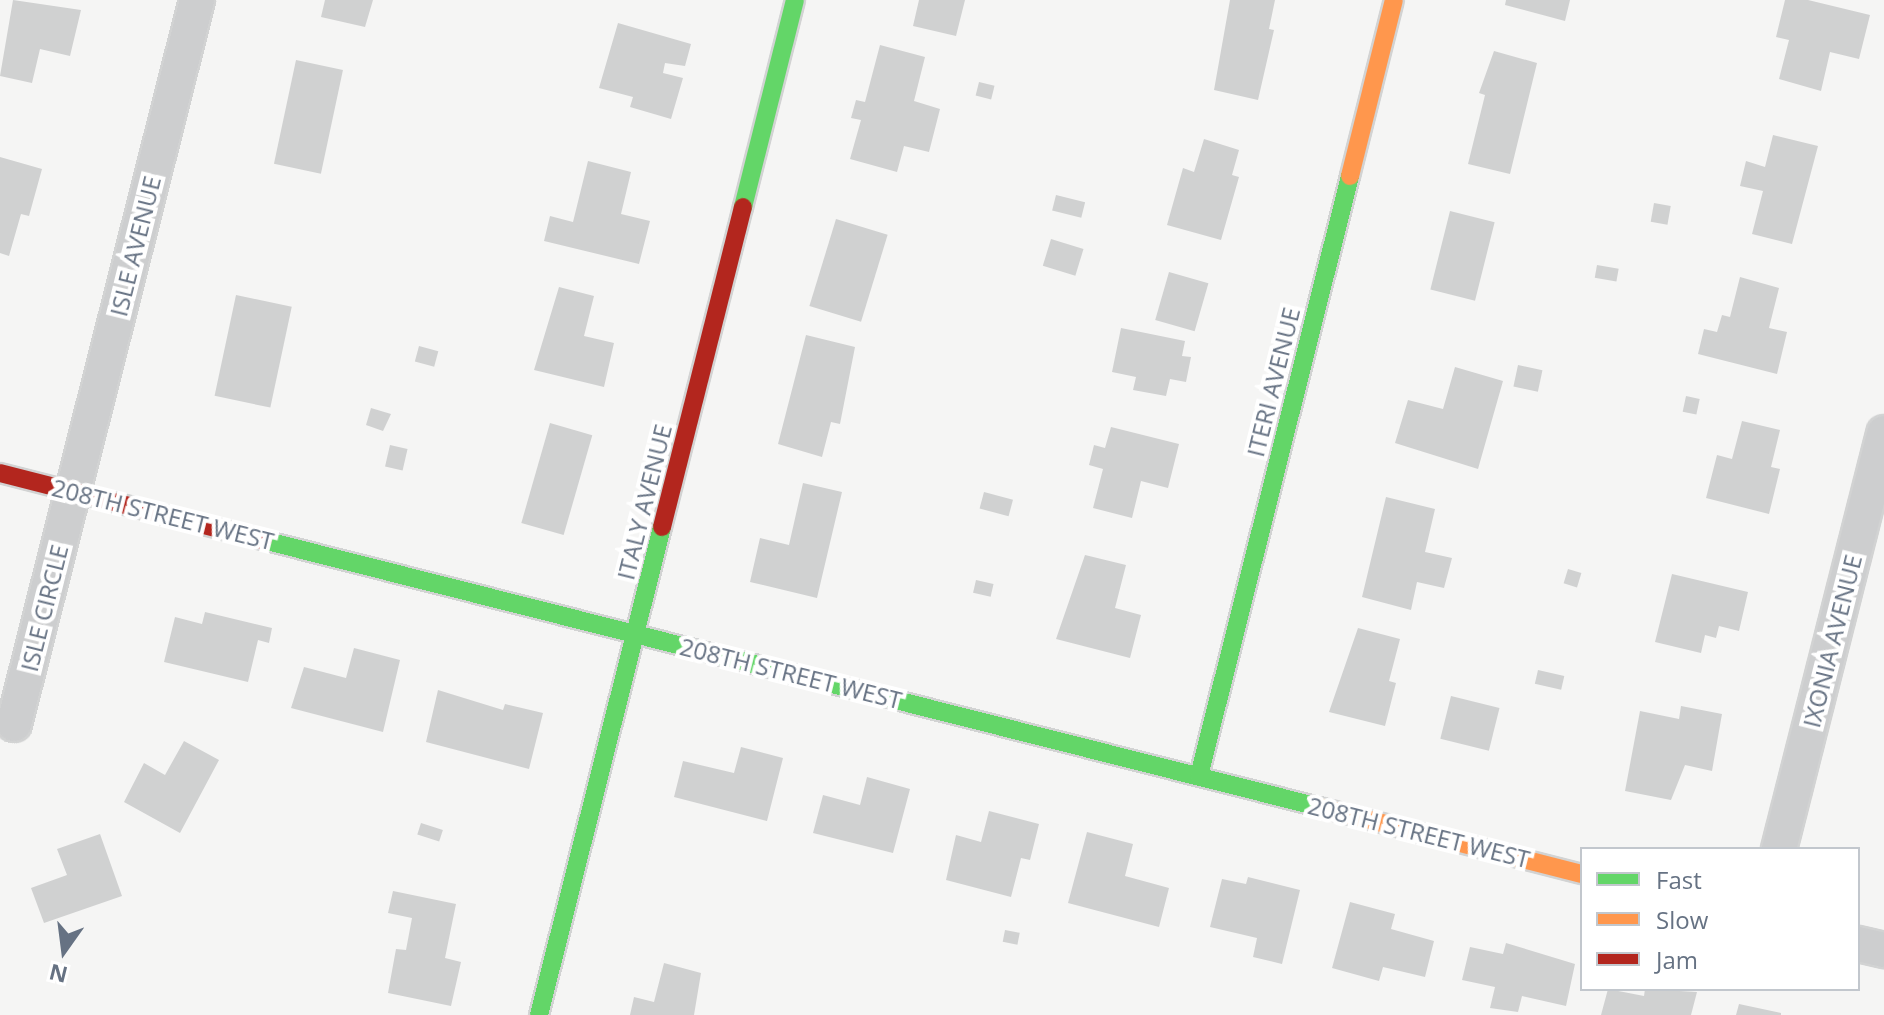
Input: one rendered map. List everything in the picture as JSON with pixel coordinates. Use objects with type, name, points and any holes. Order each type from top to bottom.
[{"type":"street","name":"ISLE AVENUE","points":[[73,492],[197,0]]},
{"type":"street","name":"ITALY AVENUE","points":[[539,1015],[795,0]]},
{"type":"street","name":"ITERI AVENUE","points":[[1199,776],[1394,0]]},
{"type":"street","name":"IXONIA AVENUE","points":[[1780,847],[1884,433]]},
{"type":"street","name":"208TH STREET WEST","points":[[0,473],[1580,873]]},
{"type":"street","name":"ISLE CIRCLE","points":[[14,724],[73,492]]},
{"type":"street","points":[[1860,944],[1884,950]]},
{"type":"building","points":[[13,0],[81,10],[70,56],[40,49],[32,83],[0,76]]},
{"type":"building","points":[[325,0],[373,0],[365,27],[321,17]]},
{"type":"building","points":[[919,0],[965,0],[956,36],[913,26]]},
{"type":"building","points":[[1230,0],[1275,0],[1269,29],[1274,30],[1258,100],[1214,90]]},
{"type":"building","points":[[1506,0],[1570,0],[1565,21],[1505,5]]},
{"type":"building","points":[[1785,0],[1808,0],[1870,15],[1859,59],[1830,52],[1821,91],[1779,79],[1789,40],[1776,37]]},
{"type":"building","points":[[618,23],[691,44],[685,66],[665,63],[663,73],[683,78],[671,119],[630,107],[633,97],[599,88]]},
{"type":"building","points":[[880,45],[925,57],[914,101],[940,109],[929,152],[904,146],[897,172],[850,159],[861,120],[851,118],[856,100],[865,102]]},
{"type":"building","points":[[1494,51],[1537,63],[1510,174],[1468,164],[1485,95],[1479,93]]},
{"type":"building","points":[[296,60],[343,70],[321,174],[274,164]]},
{"type":"building","points":[[979,82],[995,86],[991,99],[976,96]]},
{"type":"building","points":[[1773,135],[1818,146],[1792,244],[1752,234],[1763,191],[1740,186],[1746,161],[1765,167]]},
{"type":"building","points":[[1204,139],[1239,150],[1232,175],[1239,177],[1221,240],[1167,225],[1183,168],[1194,172]]},
{"type":"building","points":[[0,157],[42,169],[29,216],[21,214],[9,256],[0,253]]},
{"type":"building","points":[[588,161],[631,172],[621,214],[650,221],[639,264],[544,241],[550,216],[573,222]]},
{"type":"building","points":[[1056,195],[1085,202],[1081,218],[1052,211]]},
{"type":"building","points":[[1654,203],[1671,206],[1667,225],[1651,222]]},
{"type":"building","points":[[1450,211],[1495,222],[1475,301],[1430,290]]},
{"type":"building","points":[[836,219],[888,235],[861,322],[809,306]]},
{"type":"building","points":[[1051,239],[1084,249],[1075,276],[1043,266]]},
{"type":"building","points":[[1597,265],[1619,269],[1616,282],[1595,278]]},
{"type":"building","points":[[1169,272],[1208,283],[1195,331],[1155,320]]},
{"type":"building","points":[[1740,277],[1779,288],[1769,328],[1787,332],[1777,374],[1698,354],[1704,329],[1717,332],[1722,315],[1730,317]]},
{"type":"building","points":[[559,287],[594,296],[584,336],[614,343],[604,387],[534,370]]},
{"type":"building","points":[[236,295],[292,307],[270,408],[215,396]]},
{"type":"building","points":[[1121,328],[1185,341],[1182,356],[1191,357],[1186,382],[1170,379],[1166,396],[1133,390],[1136,377],[1112,372]]},
{"type":"building","points":[[806,335],[855,347],[840,424],[831,422],[822,457],[778,444]]},
{"type":"building","points":[[419,346],[438,351],[434,367],[415,361]]},
{"type":"building","points":[[1518,365],[1542,370],[1538,392],[1513,387]]},
{"type":"building","points":[[1455,367],[1503,381],[1478,469],[1395,443],[1408,400],[1443,409]]},
{"type":"building","points":[[1686,396],[1700,399],[1696,415],[1683,412]]},
{"type":"building","points":[[371,408],[391,414],[383,431],[366,425]]},
{"type":"building","points":[[1742,421],[1780,430],[1771,467],[1780,469],[1769,514],[1706,498],[1717,455],[1732,459]]},
{"type":"building","points":[[550,423],[592,435],[564,535],[521,523]]},
{"type":"building","points":[[1111,427],[1179,444],[1168,488],[1141,481],[1132,518],[1093,508],[1103,469],[1089,465],[1094,445],[1105,448]]},
{"type":"building","points":[[390,445],[408,449],[403,470],[385,466]]},
{"type":"building","points":[[803,483],[842,492],[817,598],[750,582],[760,538],[789,545]]},
{"type":"building","points":[[984,492],[1013,500],[1009,516],[980,508]]},
{"type":"building","points":[[1386,497],[1435,509],[1425,552],[1452,558],[1444,588],[1417,582],[1411,610],[1362,597]]},
{"type":"building","points":[[1085,555],[1126,565],[1115,608],[1141,615],[1130,658],[1056,639]]},
{"type":"building","points":[[1568,569],[1581,573],[1577,587],[1564,583]]},
{"type":"building","points":[[1672,574],[1748,592],[1739,631],[1719,626],[1716,638],[1705,635],[1701,653],[1655,642]]},
{"type":"building","points":[[976,580],[994,584],[991,597],[973,593]]},
{"type":"building","points":[[205,612],[272,628],[269,643],[258,640],[248,682],[164,662],[175,617],[202,624]]},
{"type":"building","points":[[1358,628],[1400,639],[1389,681],[1396,683],[1385,726],[1329,712]]},
{"type":"building","points":[[354,648],[400,660],[383,732],[291,708],[304,667],[346,678]]},
{"type":"building","points":[[1538,670],[1564,676],[1561,690],[1535,684]]},
{"type":"building","points":[[438,690],[503,710],[505,704],[543,713],[529,769],[426,742]]},
{"type":"building","points":[[1451,696],[1500,708],[1489,751],[1440,739]]},
{"type":"building","points":[[1681,706],[1722,714],[1712,771],[1685,765],[1671,800],[1625,791],[1640,711],[1679,719]]},
{"type":"building","points":[[184,741],[219,760],[180,833],[124,802],[144,763],[165,775]]},
{"type":"building","points":[[741,747],[783,758],[767,821],[674,797],[683,761],[734,773]]},
{"type":"building","points":[[867,777],[910,789],[893,853],[813,833],[823,795],[860,805]]},
{"type":"building","points":[[989,811],[1039,824],[1030,860],[1021,858],[1011,897],[946,880],[956,835],[981,842]]},
{"type":"building","points":[[421,823],[443,830],[439,842],[417,834]]},
{"type":"building","points":[[1087,832],[1133,844],[1125,876],[1169,888],[1159,927],[1068,903]]},
{"type":"building","points":[[100,834],[122,896],[44,923],[31,888],[67,875],[57,849]]},
{"type":"building","points":[[1248,877],[1300,890],[1282,964],[1253,957],[1257,938],[1210,927],[1222,879],[1246,884]]},
{"type":"building","points":[[393,891],[456,904],[445,958],[461,962],[451,1006],[388,993],[396,949],[406,950],[412,918],[388,913]]},
{"type":"building","points":[[1350,902],[1395,914],[1391,929],[1434,941],[1425,977],[1383,967],[1379,981],[1332,968]]},
{"type":"building","points":[[1005,930],[1020,933],[1017,945],[1003,942]]},
{"type":"building","points":[[1506,943],[1575,964],[1566,1006],[1522,996],[1518,1012],[1490,1008],[1495,987],[1462,980],[1470,947],[1503,954]]},
{"type":"building","points":[[664,963],[701,973],[694,1015],[630,1015],[634,997],[654,1002]]},
{"type":"building","points":[[1607,991],[1644,996],[1645,991],[1697,992],[1691,1015],[1601,1015]]},
{"type":"building","points":[[1739,1004],[1781,1013],[1781,1015],[1736,1015]]},
{"type":"traffic: fast","points":[[743,207],[795,0]]},
{"type":"traffic: fast","points":[[1199,776],[1350,176]]},
{"type":"traffic: fast","points":[[539,1015],[662,527]]},
{"type":"traffic: fast","points":[[263,540],[1323,808]]},
{"type":"traffic: slow","points":[[1350,176],[1394,0]]},
{"type":"traffic: slow","points":[[1323,808],[1580,873]]},
{"type":"traffic: jam","points":[[662,527],[743,207]]},
{"type":"traffic: jam","points":[[0,473],[263,540]]}]
